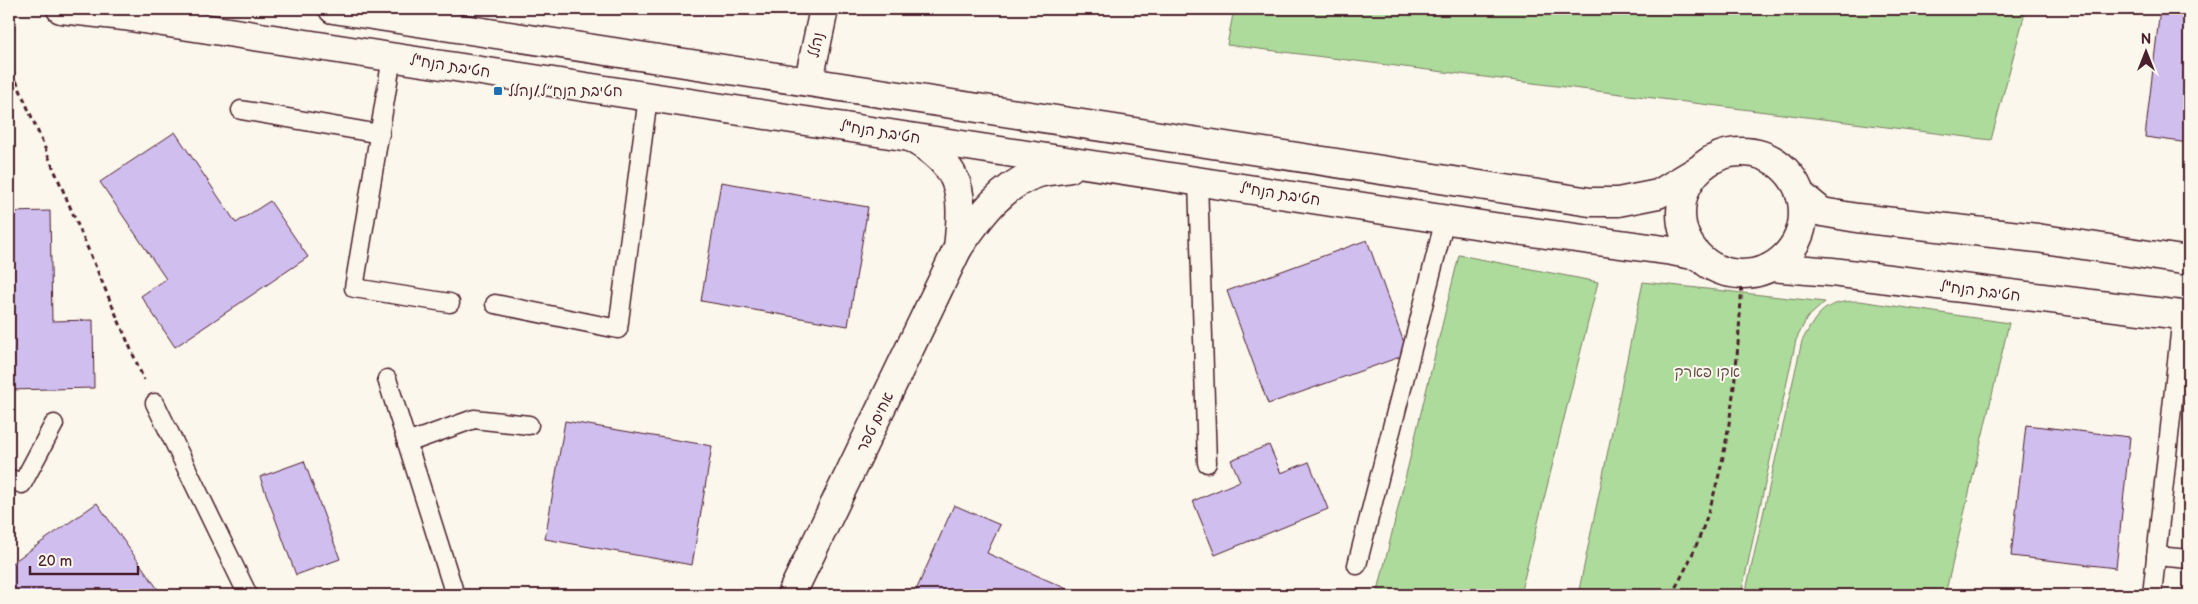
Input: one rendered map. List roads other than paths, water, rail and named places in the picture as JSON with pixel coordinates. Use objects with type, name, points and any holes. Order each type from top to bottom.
[{"type":"street","name":"חטיבת הנח\"ל","points":[[61,9],[134,18],[1698,256]]},
{"type":"street","points":[[333,9],[809,80],[1590,202],[1618,202],[1658,194],[1722,155],[1732,152],[1752,152],[1778,163],[1792,177],[1800,194],[1804,213],[1800,232],[1792,249],[1770,267],[1742,274],[1722,271],[1698,256],[1687,241],[1680,213],[1687,185],[1698,170]]},
{"type":"street","name":"נהלל","points":[[809,80],[824,9]]},
{"type":"street","points":[[907,136],[932,150],[948,166],[959,189],[962,215],[958,248]]},
{"type":"street","points":[[958,248],[986,209],[1011,188],[1038,173],[1090,164]]},
{"type":"street","points":[[1800,194],[1822,212],[1857,218],[2037,238],[2189,261]]},
{"type":"street","name":"אחים טפר","points":[[791,595],[958,248]]},
{"type":"street","name":"חטיבת הנח\"ל","points":[[1770,267],[1832,272],[2185,316]]},
{"type":"lane","points":[[392,57],[354,288],[450,303]]},
{"type":"lane","points":[[496,304],[618,328],[648,97]]},
{"type":"lane","points":[[241,110],[380,134]]},
{"type":"lane","points":[[1198,181],[1208,463]]},
{"type":"lane","points":[[1357,565],[1445,219]]},
{"type":"lane","points":[[2152,595],[2185,316]]},
{"type":"lane","points":[[387,380],[455,595]]},
{"type":"lane","points":[[154,403],[248,595]]},
{"type":"lane","points":[[407,443],[474,419],[528,425]]},
{"type":"lane","points":[[9,478],[22,484],[54,424]]},
{"type":"lane","points":[[2156,556],[2189,559]]},
{"type":"place","name":"חטיבת הנח״ל/נהלל","points":[[498,91]]},
{"type":"park label","name":"אקו פארק","points":[[1707,372]]}]
